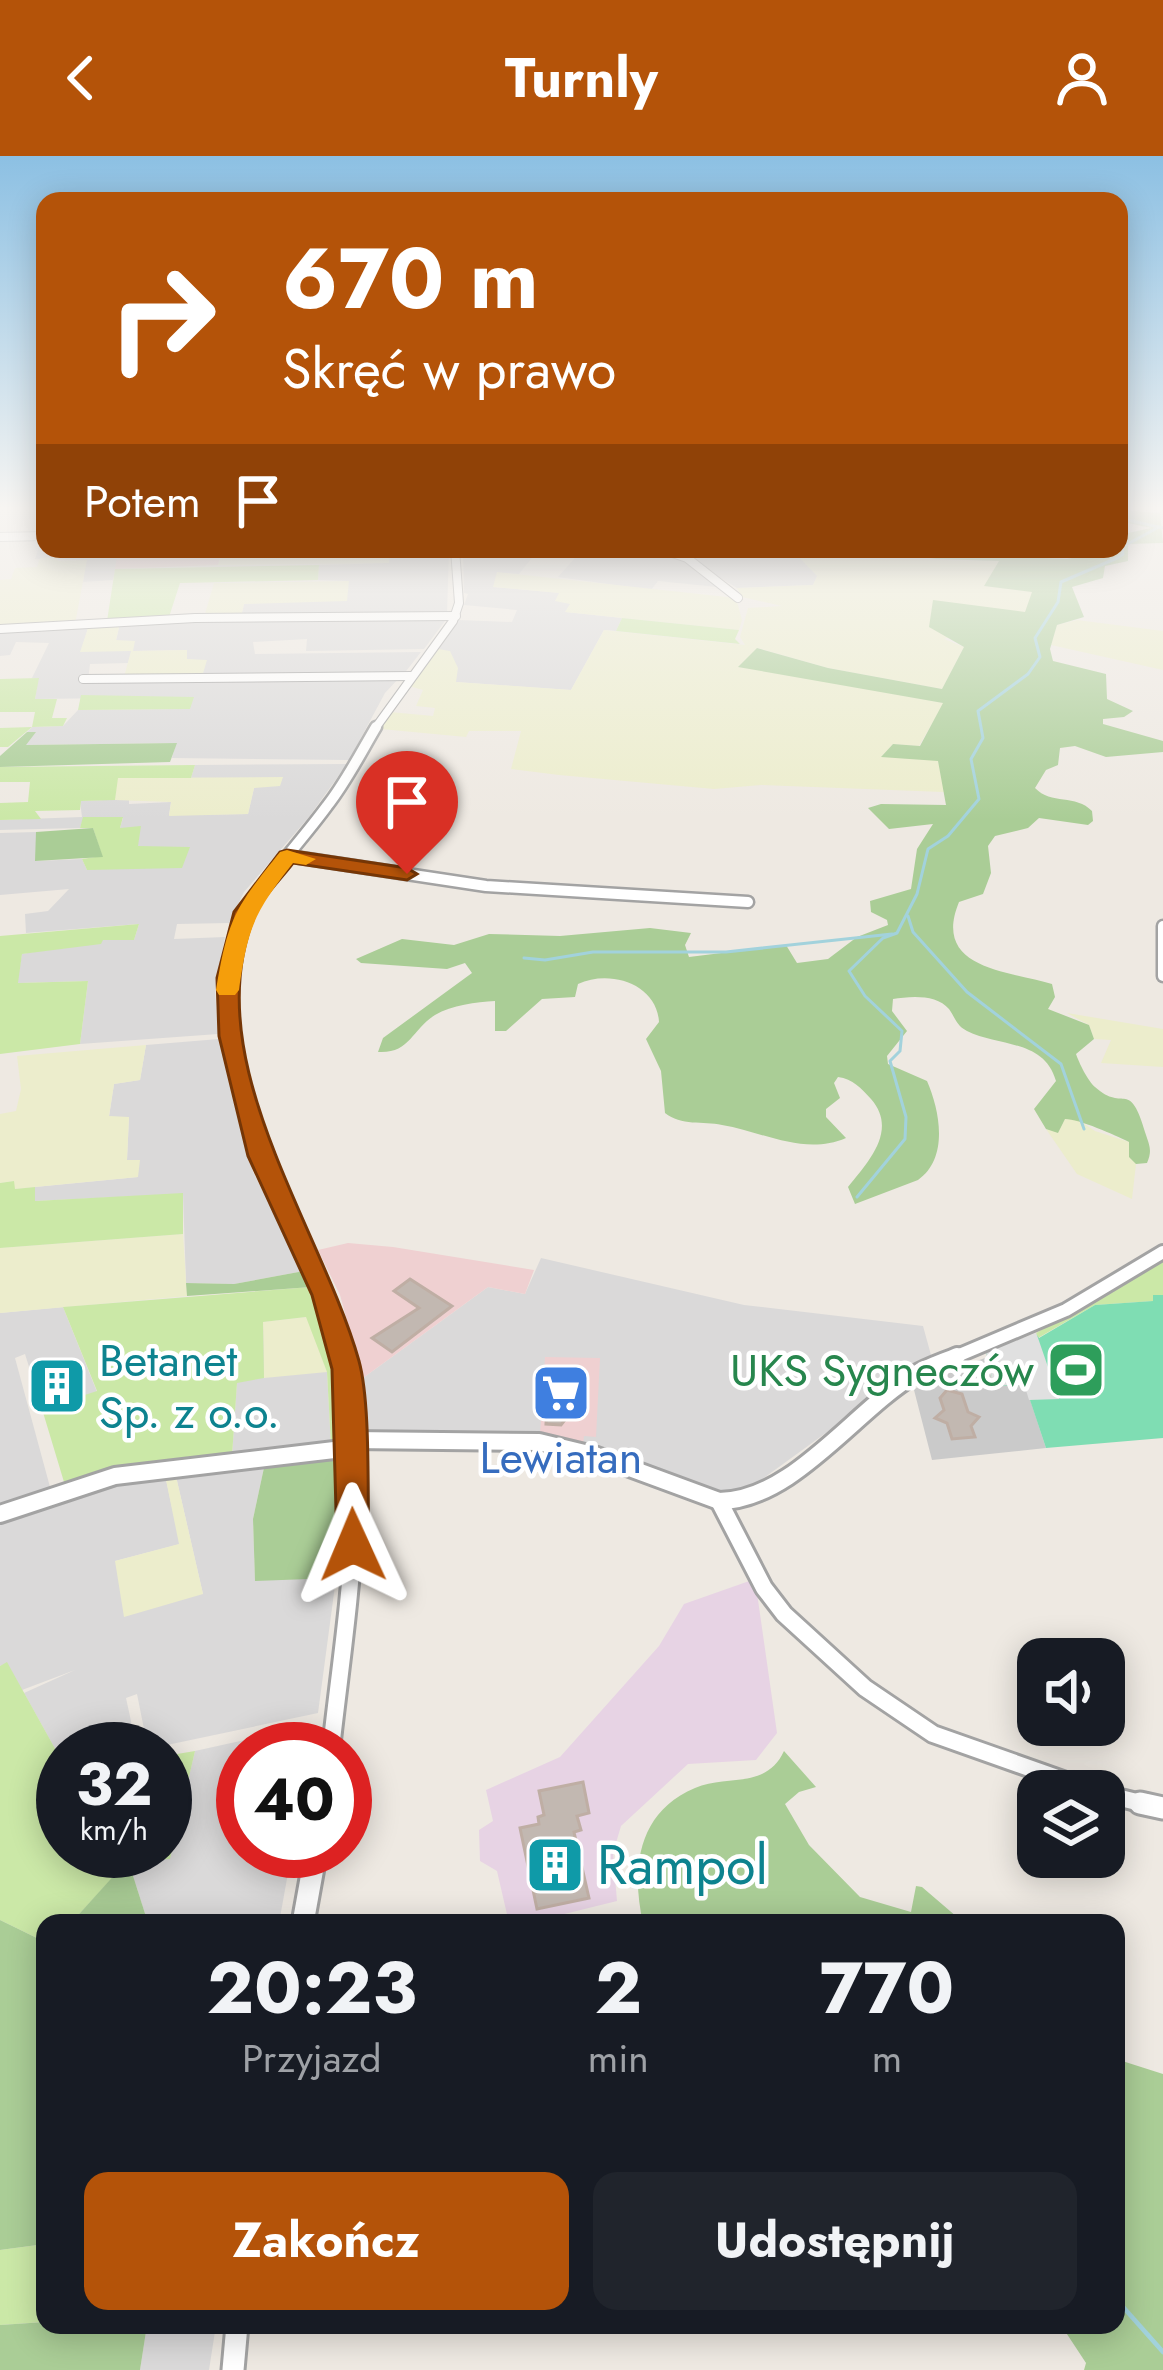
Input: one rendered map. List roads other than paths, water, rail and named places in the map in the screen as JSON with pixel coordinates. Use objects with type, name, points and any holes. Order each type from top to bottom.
[{"type":"street","points":[[0,629],[195,617],[456,616]]},
{"type":"street","points":[[334,1722],[353,1545],[347,1369],[334,1317],[260,1156],[228,1018],[228,978],[238,927],[330,803],[456,616]]},
{"type":"street","points":[[83,680],[412,676]]},
{"type":"street","points":[[287,856],[486,886],[748,902]]},
{"type":"street","points":[[1163,926],[1163,976]]},
{"type":"street","points":[[0,1514],[115,1475],[351,1444],[539,1442],[597,1456],[719,1502],[740,1502],[769,1490],[914,1375],[1038,1324],[1163,1252]]},
{"type":"street","points":[[719,1502],[764,1588],[784,1614],[865,1688],[933,1734],[1035,1770]]},
{"type":"street","points":[[1125,1799],[1163,1808]]},
{"type":"street","points":[[305,1914],[311,1878]]},
{"type":"street","points":[[232,2370],[236,2334]]},
{"type":"waterway","points":[[857,1197],[905,1139],[906,1117],[890,1061],[900,1051],[902,1031],[865,996],[849,971],[883,938],[897,933],[917,894],[928,849],[948,836],[979,799],[971,759],[983,738],[978,711],[1028,674],[1040,657],[1035,638],[1051,613]]},
{"type":"waterway","points":[[908,916],[913,932],[967,992],[1061,1064],[1084,1129]]},
{"type":"waterway","points":[[524,958],[545,960],[593,952],[726,952],[892,934]]},
{"type":"waterway","points":[[1125,2309],[1163,2352]]},
{"type":"place","name":"UKS Sygneczów","points":[[1076,1370]]},
{"type":"place","name":"Betanet Sp. z o.o.","points":[[57,1386]]},
{"type":"place","name":"Lewiatan","points":[[561,1393]]},
{"type":"place","name":"Rampol","points":[[555,1865]]}]
